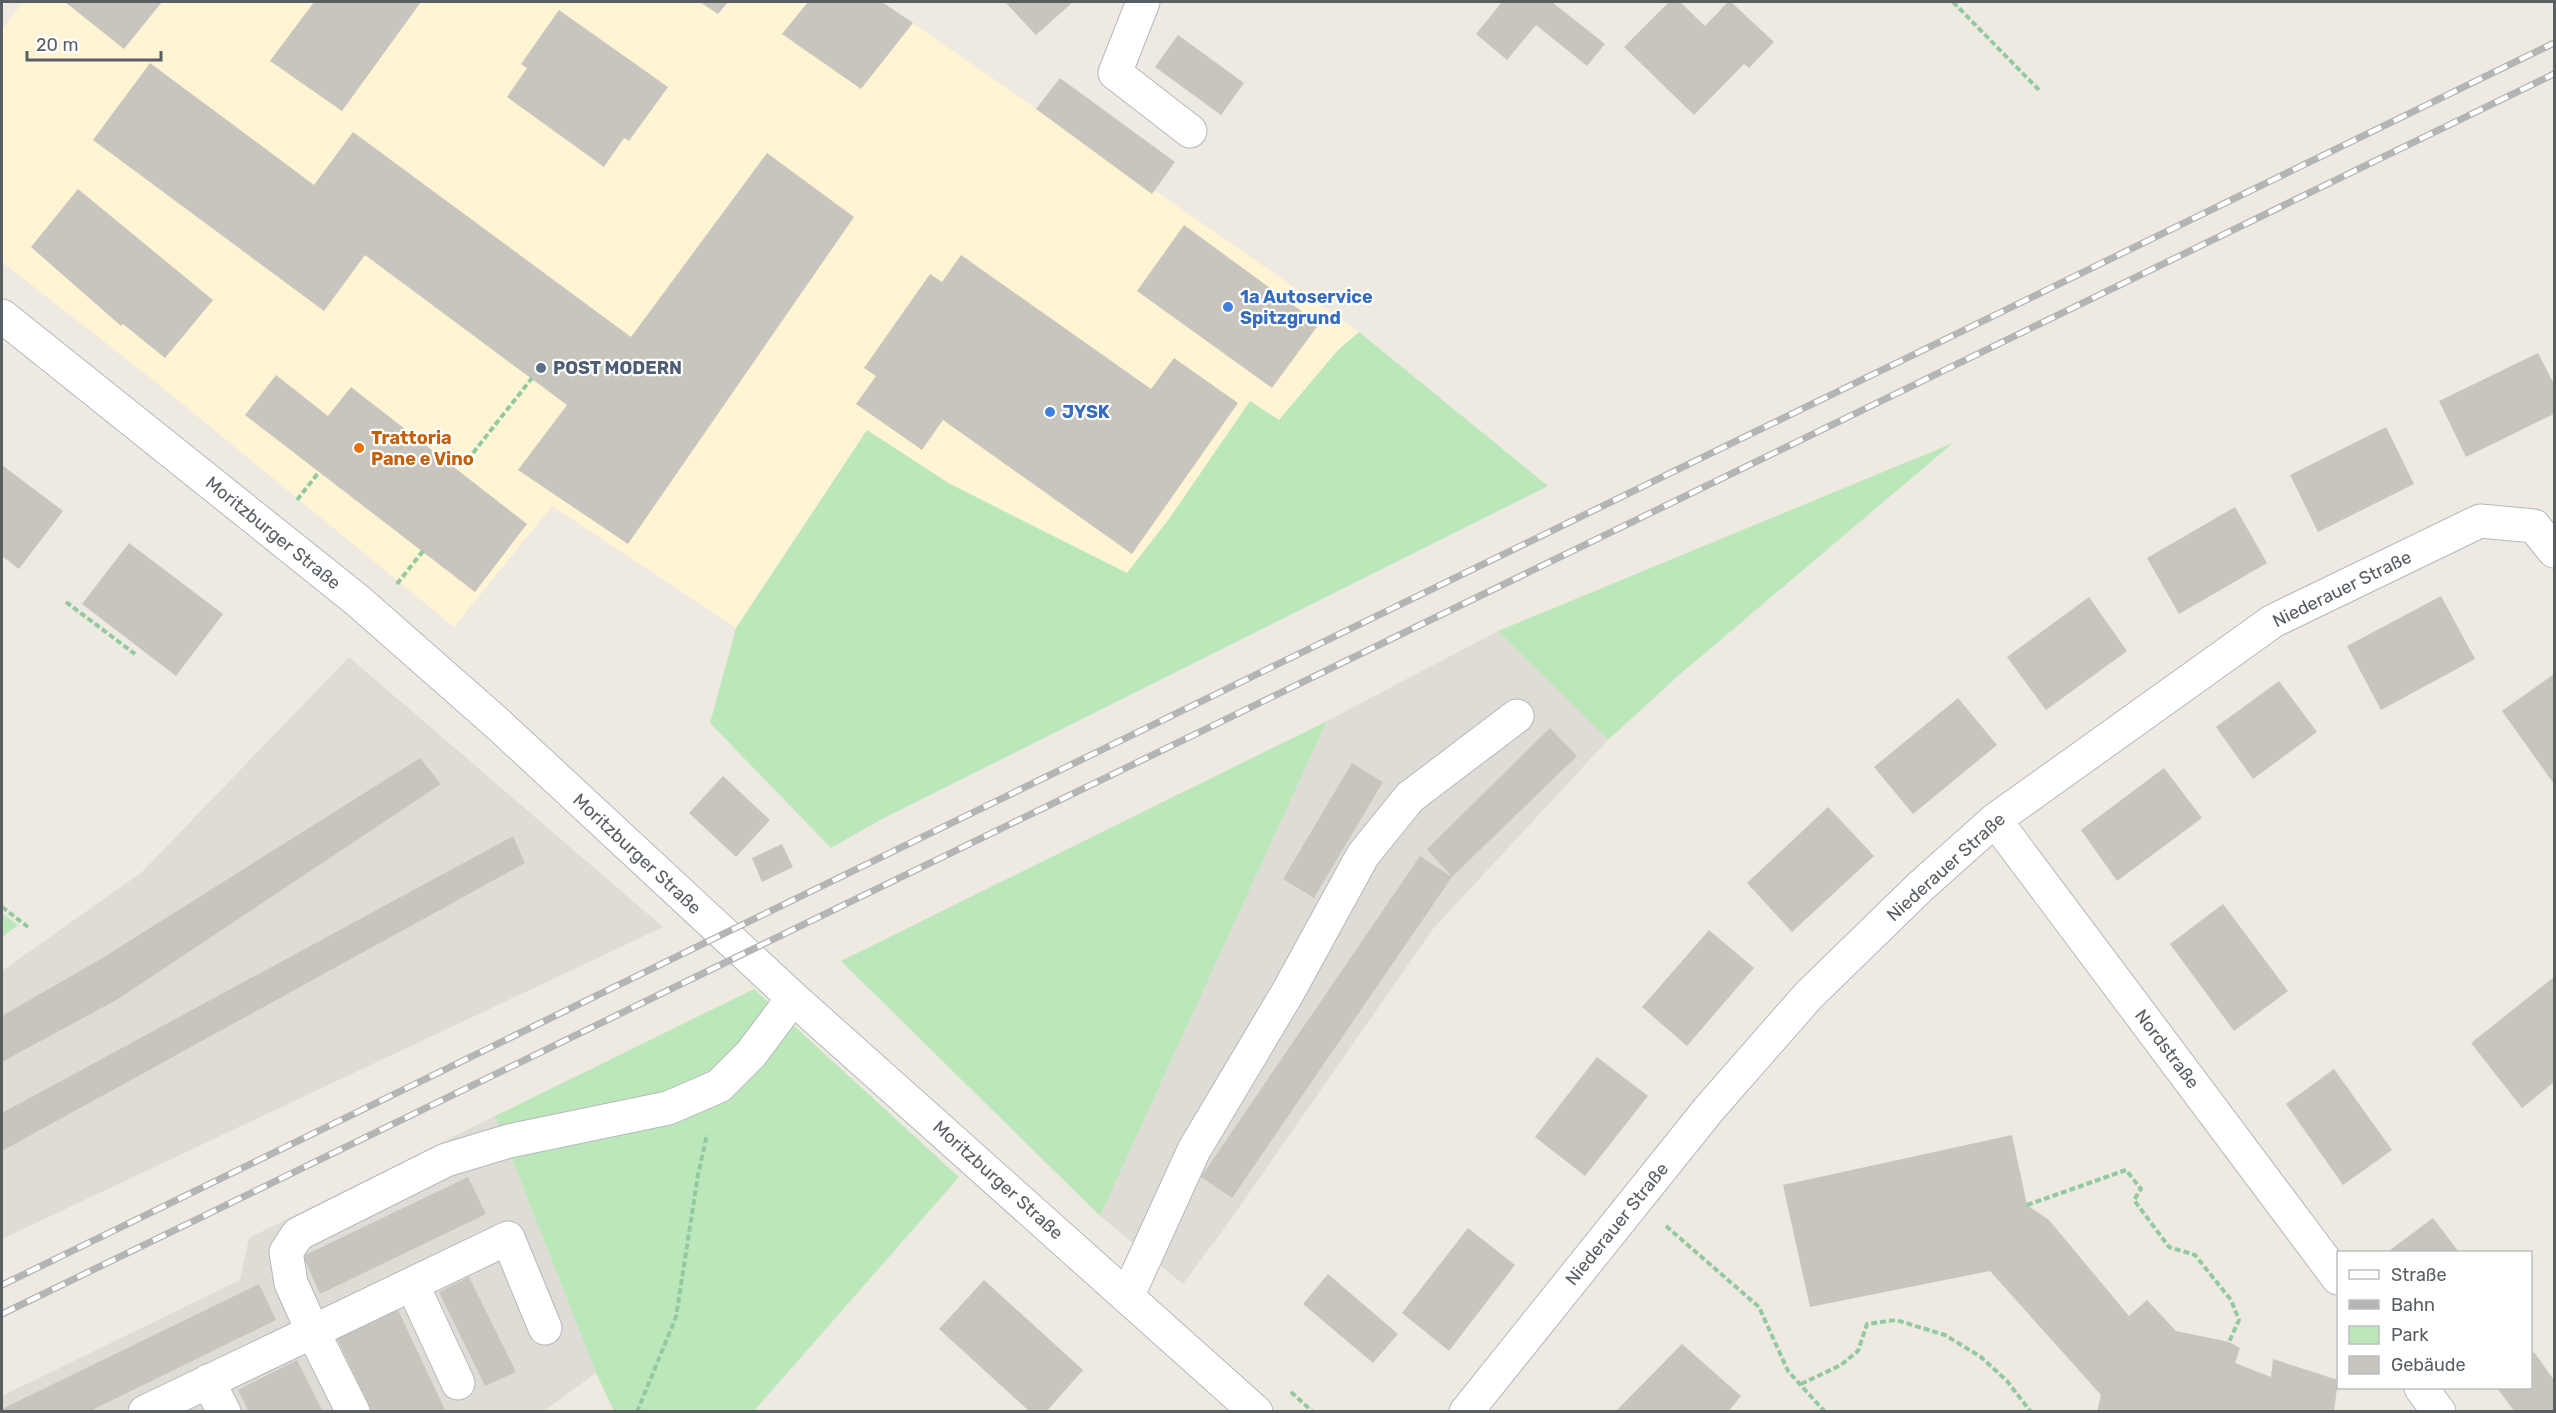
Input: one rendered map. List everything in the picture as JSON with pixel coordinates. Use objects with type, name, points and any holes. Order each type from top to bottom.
[{"type":"street","points":[[1143,2],[1116,73],[1190,131]]},
{"type":"street","name":"Moritzburger Straße","points":[[2,316],[357,600],[498,724],[793,998],[1128,1295],[1256,1412]]},
{"type":"street","name":"Niederauer Straße","points":[[1466,1412],[1709,1109],[1808,996],[1922,886],[1995,820],[2273,621],[2480,521],[2534,526],[2554,551]]},
{"type":"street","points":[[1128,1295],[1194,1150],[1288,992],[1363,855],[1410,797],[1517,716]]},
{"type":"street","name":"Nordstraße","points":[[1995,820],[2337,1277]]},
{"type":"street","points":[[353,1412],[291,1283],[286,1252],[297,1234],[446,1160],[509,1140],[668,1108],[719,1086],[751,1054],[793,998]]},
{"type":"street","points":[[145,1412],[508,1238],[545,1328]]},
{"type":"street","points":[[412,1284],[458,1383]]},
{"type":"street","points":[[207,1381],[224,1412]]},
{"type":"street","points":[[2422,1389],[2439,1412]]},
{"type":"path","points":[[1953,2],[2040,91]]},
{"type":"path","points":[[473,453],[532,378]]},
{"type":"path","points":[[292,506],[318,472]]},
{"type":"path","points":[[392,591],[423,551]]},
{"type":"path","points":[[66,602],[135,654]]},
{"type":"path","points":[[2,907],[28,927]]},
{"type":"path","points":[[637,1412],[676,1317],[698,1175],[719,1086]]},
{"type":"path","points":[[2027,1205],[2126,1170],[2141,1189],[2134,1200],[2169,1247],[2195,1255],[2231,1300],[2239,1320],[2229,1342]]},
{"type":"path","points":[[1635,1202],[1661,1221],[1759,1307],[1788,1371],[1825,1412]]},
{"type":"path","points":[[1801,1384],[1841,1365],[1858,1351],[1867,1324],[1896,1320],[1945,1335],[1981,1357],[2007,1381],[2031,1412]]},
{"type":"shaded area","points":[[23,2],[882,2],[1359,332],[1338,350],[1279,420],[1250,401],[1169,519],[1127,573],[950,484],[867,430],[736,628],[552,506],[454,627],[157,383],[2,262],[2,29]]},
{"type":"shaded area","points":[[1498,631],[1608,740],[1433,929],[1183,1284],[1100,1216],[1327,721]]},
{"type":"shaded area","points":[[349,657],[663,927],[2,1239],[2,971],[142,872]]},
{"type":"shaded area","points":[[495,1116],[596,1373],[544,1411],[2,1412],[2,1396],[240,1280],[249,1238]]},
{"type":"green space","points":[[1359,332],[1548,486],[880,820],[831,848],[710,723],[736,628],[867,430],[950,484],[1127,573],[1169,519],[1250,401],[1279,420],[1338,350]]},
{"type":"green space","points":[[1953,443],[1678,676],[1608,740],[1498,631]]},
{"type":"green space","points":[[1327,721],[1100,1216],[841,961]]},
{"type":"green space","points":[[2,913],[18,925],[2,937]]},
{"type":"green space","points":[[754,989],[959,1177],[754,1411],[614,1411],[596,1373],[495,1116]]},
{"type":"building","points":[[65,2],[162,2],[124,49]]},
{"type":"building","points":[[314,2],[421,2],[342,111],[270,61]]},
{"type":"building","points":[[700,2],[728,2],[718,14]]},
{"type":"building","points":[[808,2],[882,2],[913,23],[861,89],[782,34]]},
{"type":"building","points":[[1005,2],[1073,2],[1036,35]]},
{"type":"building","points":[[1502,2],[1552,2],[1605,44],[1587,66],[1536,25],[1507,60],[1476,34]]},
{"type":"building","points":[[1669,2],[1680,2],[1705,26],[1728,2],[1731,2],[1774,42],[1749,68],[1744,64],[1694,115],[1624,47]]},
{"type":"building","points":[[559,10],[668,87],[629,141],[624,138],[604,167],[507,97],[527,68],[521,64]]},
{"type":"building","points":[[1178,35],[1244,83],[1221,115],[1155,67]]},
{"type":"building","points":[[150,63],[314,185],[353,132],[631,337],[767,153],[854,217],[628,544],[518,470],[567,405],[365,255],[324,311],[93,140]]},
{"type":"building","points":[[1060,78],[1175,162],[1152,194],[1036,109]]},
{"type":"building","points":[[78,189],[213,300],[165,358],[123,324],[121,326],[31,247]]},
{"type":"building","name":"1a Autoservice Spitzgrund","points":[[1184,225],[1319,324],[1272,388],[1137,291]]},
{"type":"building","name":"JYSK","points":[[961,255],[1151,389],[1174,358],[1238,403],[1132,554],[943,420],[922,450],[856,404],[876,376],[864,368],[930,274],[942,282]]},
{"type":"building","points":[[2538,353],[2554,384],[2554,414],[2466,457],[2439,401]]},
{"type":"building","points":[[276,375],[328,416],[351,387],[527,524],[475,592],[245,415]]},
{"type":"building","points":[[2386,427],[2414,484],[2318,532],[2290,475]]},
{"type":"building","points":[[2,465],[63,511],[19,569],[2,556]]},
{"type":"building","points":[[2235,507],[2267,563],[2179,614],[2147,558]]},
{"type":"building","points":[[129,543],[223,614],[176,676],[82,604]]},
{"type":"building","points":[[2441,596],[2475,659],[2381,710],[2347,646]]},
{"type":"building","points":[[2089,597],[2127,651],[2046,710],[2007,657]]},
{"type":"building","points":[[2554,674],[2554,784],[2502,711]]},
{"type":"building","points":[[2279,681],[2317,732],[2253,779],[2216,727]]},
{"type":"building","points":[[1958,698],[1997,745],[1913,814],[1874,767]]},
{"type":"building","points":[[1550,728],[1577,756],[1452,877],[1427,849]]},
{"type":"building","points":[[420,758],[441,784],[118,999],[2,1062],[2,1016],[104,957]]},
{"type":"building","points":[[1352,763],[1383,782],[1314,898],[1283,879]]},
{"type":"building","points":[[2164,768],[2202,818],[2117,881],[2081,830]]},
{"type":"building","points":[[723,776],[770,820],[736,857],[689,813]]},
{"type":"building","points":[[1828,807],[1874,856],[1792,932],[1747,883]]},
{"type":"building","points":[[513,836],[525,863],[2,1151],[2,1113]]},
{"type":"building","points":[[782,844],[793,867],[762,882],[752,858]]},
{"type":"building","points":[[1420,856],[1452,877],[1232,1198],[1201,1177]]},
{"type":"building","points":[[2223,904],[2288,991],[2234,1031],[2170,944]]},
{"type":"building","points":[[1709,930],[1754,968],[1687,1046],[1642,1007]]},
{"type":"building","points":[[2554,977],[2554,1082],[2522,1108],[2471,1043]]},
{"type":"building","points":[[1597,1057],[1648,1096],[1585,1176],[1535,1137]]},
{"type":"building","points":[[2334,1069],[2392,1150],[2343,1185],[2286,1104]]},
{"type":"building","points":[[2012,1135],[2027,1205],[2049,1220],[2129,1316],[2147,1300],[2176,1331],[2229,1342],[2240,1348],[2235,1363],[2271,1377],[2273,1359],[2337,1380],[2334,1412],[2097,1412],[2101,1395],[1990,1271],[1810,1307],[1783,1185]]},
{"type":"building","points":[[468,1177],[486,1214],[320,1294],[303,1256]]},
{"type":"building","points":[[2433,1218],[2458,1251],[2391,1251]]},
{"type":"building","points":[[1468,1228],[1515,1265],[1449,1351],[1402,1313]]},
{"type":"building","points":[[1328,1274],[1398,1334],[1373,1363],[1303,1304]]},
{"type":"building","points":[[469,1277],[516,1372],[485,1386],[439,1292]]},
{"type":"building","points":[[984,1280],[1083,1370],[1046,1412],[1030,1412],[939,1329]]},
{"type":"building","points":[[259,1284],[276,1320],[88,1412],[2,1412],[2,1409]]},
{"type":"building","points":[[398,1310],[445,1410],[443,1412],[372,1412],[337,1339]]},
{"type":"building","points":[[1682,1344],[1741,1396],[1728,1412],[1615,1412]]},
{"type":"building","points":[[2534,1352],[2554,1380],[2554,1412],[2515,1412],[2498,1389],[2532,1389],[2532,1353]]},
{"type":"building","points":[[297,1360],[323,1412],[249,1412],[238,1390]]},
{"type":"railway","points":[[2,1285],[2554,43]]},
{"type":"railway","points":[[2,1314],[2554,74]]},
{"type":"place","name":"1a Autoservice Spitzgrund","points":[[1228,307]]},
{"type":"place","name":"POST MODERN","points":[[541,368]]},
{"type":"place","name":"JYSK","points":[[1050,412]]},
{"type":"place","name":"Trattoria Pane e Vino","points":[[359,448]]}]
